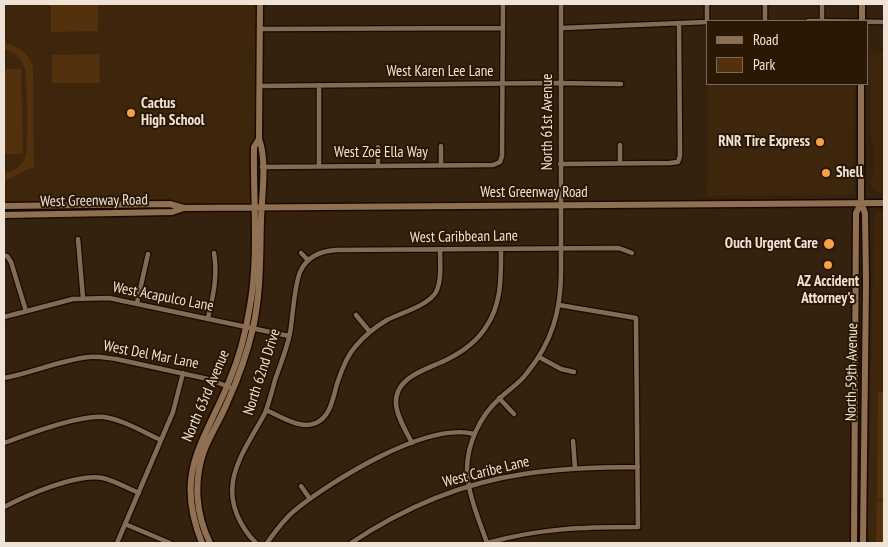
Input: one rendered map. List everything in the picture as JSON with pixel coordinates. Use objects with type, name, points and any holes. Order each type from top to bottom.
[{"type":"main road","name":"North 63rd Avenue","points":[[202,543],[194,522],[190,502],[192,470],[198,446],[244,360],[253,328],[260,277],[262,147],[259,139],[260,4]]},
{"type":"main road","points":[[862,4],[862,20]]},
{"type":"main road","name":"North 59th Avenue","points":[[861,85],[861,203],[866,214],[863,543]]},
{"type":"main road","name":"North 63rd Avenue","points":[[210,543],[199,512],[197,495],[199,473],[206,446],[230,387],[246,327],[253,279],[254,147],[259,139]]},
{"type":"main road","name":"North 59th Avenue","points":[[854,543],[856,213],[861,203]]},
{"type":"main road","name":"West Greenway Road","points":[[4,206],[170,204],[184,208],[884,203]]},
{"type":"main road","points":[[64,214],[68,205]]},
{"type":"main road","name":"West Greenway Road","points":[[4,215],[172,212],[184,208]]},
{"type":"main road","points":[[856,262],[866,262]]},
{"type":"main road","points":[[856,304],[866,303]]},
{"type":"street","points":[[502,84],[503,4]]},
{"type":"street","name":"North 61st Avenue","points":[[487,543],[469,487],[468,457],[474,434],[490,408],[499,398],[513,388],[539,357],[551,334],[559,305],[561,287],[561,4]]},
{"type":"street","points":[[707,4],[707,20]]},
{"type":"street","points":[[764,4],[765,20]]},
{"type":"street","points":[[822,4],[822,20]]},
{"type":"street","points":[[868,21],[884,22]]},
{"type":"street","points":[[560,164],[678,162],[680,156],[679,22]]},
{"type":"street","points":[[562,28],[706,22]]},
{"type":"street","points":[[260,29],[503,28]]},
{"type":"street","name":"West Zoe Ella Way","points":[[262,166],[493,165],[500,162],[502,156],[502,84]]},
{"type":"street","name":"West Karen Lee Lane","points":[[259,86],[621,84]]},
{"type":"street","points":[[318,166],[319,85]]},
{"type":"street","points":[[620,144],[620,163]]},
{"type":"street","points":[[441,146],[441,165]]},
{"type":"street","points":[[378,147],[378,166]]},
{"type":"street","points":[[78,239],[83,298]]},
{"type":"street","name":"West Caribbean Lane","points":[[308,260],[315,255],[336,250],[619,248],[632,253]]},
{"type":"street","points":[[412,443],[396,406],[398,392],[408,378],[449,359],[470,345],[486,327],[497,306],[500,293],[501,249]]},
{"type":"street","points":[[266,410],[300,425],[315,424],[324,418],[333,401],[338,381],[351,352],[370,332],[386,321],[432,298],[438,286],[440,250]]},
{"type":"street","points":[[208,318],[216,280],[214,253]]},
{"type":"street","points":[[301,253],[308,260]]},
{"type":"street","points":[[137,303],[148,254]]},
{"type":"street","points":[[5,256],[11,262],[26,311]]},
{"type":"street","name":"North 62nd Drive","points":[[256,543],[237,515],[233,499],[233,481],[239,463],[266,410],[289,336],[297,282],[301,270],[308,260]]},
{"type":"street","name":"West Acapulco Lane","points":[[4,317],[62,301],[83,298],[109,298],[289,336]]},
{"type":"street","points":[[487,543],[521,534],[557,529],[638,527],[636,318],[559,305]]},
{"type":"street","points":[[356,315],[370,332]]},
{"type":"street","name":"West Del Mar Lane","points":[[4,378],[89,357],[116,359],[183,373],[230,387]]},
{"type":"street","points":[[539,357],[561,369],[574,372]]},
{"type":"street","points":[[117,543],[173,412],[183,373]]},
{"type":"street","points":[[499,398],[514,414]]},
{"type":"street","points":[[4,443],[78,420],[98,417],[114,420],[161,440]]},
{"type":"street","points":[[266,543],[287,517],[310,499],[356,470],[412,443],[439,433],[459,432],[474,434]]},
{"type":"street","points":[[573,441],[575,468]]},
{"type":"street","name":"West Caribe Lane","points":[[351,543],[411,509],[469,487],[521,474],[575,468],[638,468]]},
{"type":"street","points":[[4,507],[31,494],[83,478],[110,480],[139,493]]},
{"type":"street","points":[[301,486],[310,499]]},
{"type":"street","points":[[125,524],[170,543]]},
{"type":"shaded area","name":"Cactus High School","points":[[4,4],[260,4],[258,207],[4,210]]},
{"type":"shaded area","points":[[870,53],[884,53],[884,192],[876,192],[871,186],[874,149],[870,133]]},
{"type":"shaded area","points":[[708,85],[855,85],[853,191],[846,195],[707,196]]},
{"type":"shaded area","points":[[884,210],[884,543],[870,543],[868,529],[874,217],[876,213]]},
{"type":"green space","points":[[51,4],[98,4],[98,31],[51,32]]},
{"type":"green space","points":[[4,43],[22,51],[33,67],[34,168],[4,180],[4,173],[11,172],[25,158],[27,101],[25,69],[18,56],[4,50]]},
{"type":"green space","points":[[99,54],[100,83],[52,83],[52,55]]},
{"type":"green space","points":[[4,69],[21,69],[23,154],[4,154]]},
{"type":"green space","points":[[878,392],[884,392],[884,500],[877,499]]},
{"type":"green space","points":[[877,501],[884,501],[884,543],[876,543]]},
{"type":"place","name":"Cactus High School","points":[[131,113]]},
{"type":"place","name":"RNR Tire Express","points":[[820,142]]},
{"type":"place","name":"Shell","points":[[826,173]]},
{"type":"place","name":"Ouch Urgent Care","points":[[829,244]]},
{"type":"place","name":"AZ Accident Attorney's","points":[[828,265]]}]
